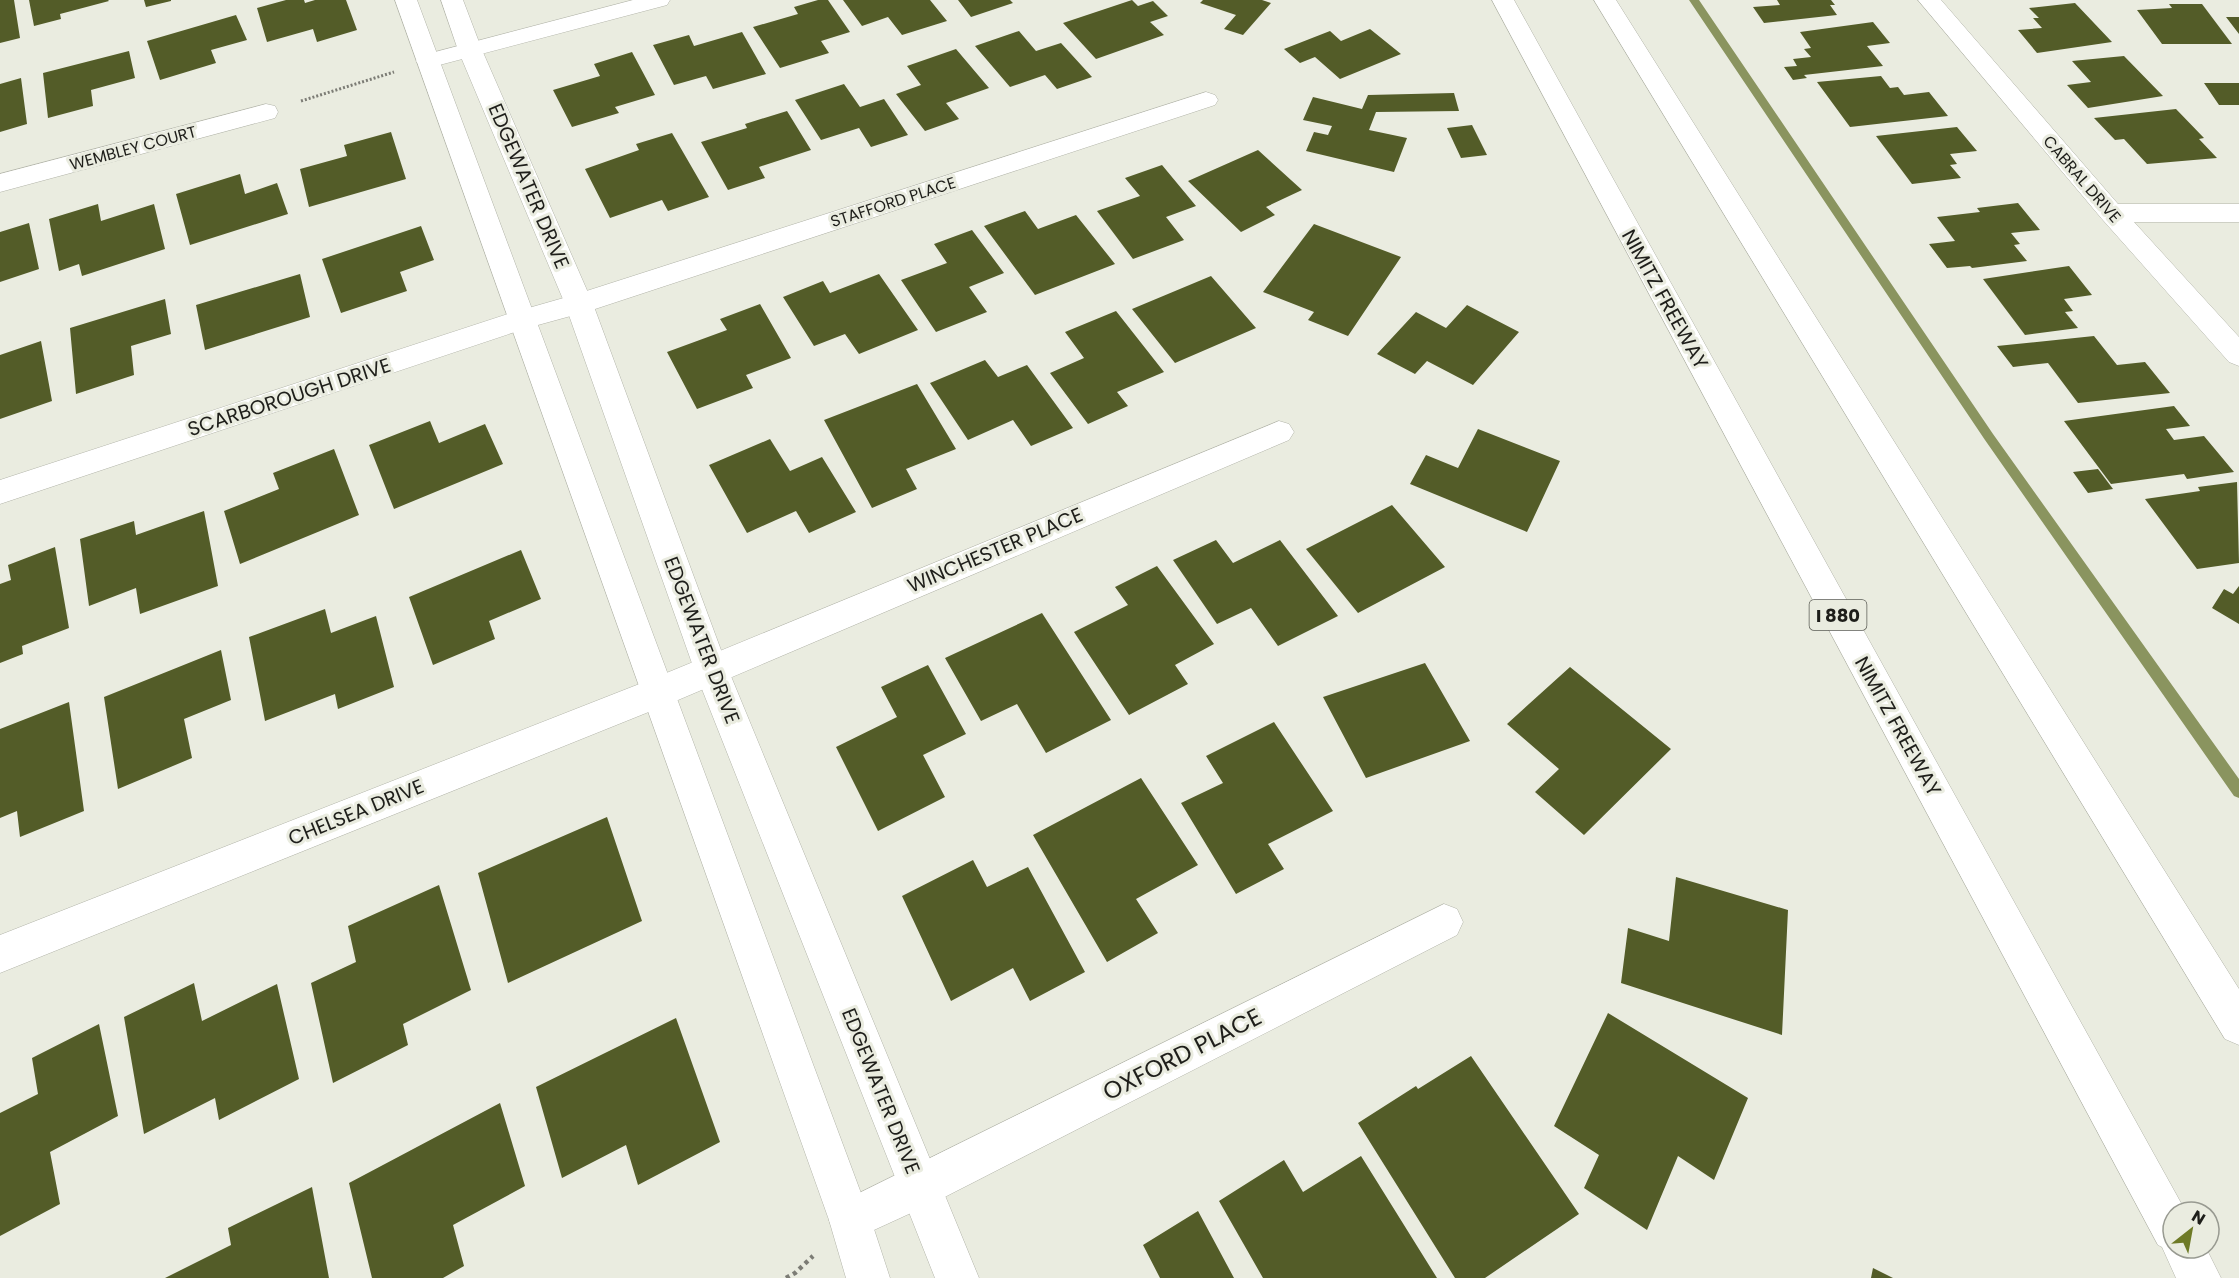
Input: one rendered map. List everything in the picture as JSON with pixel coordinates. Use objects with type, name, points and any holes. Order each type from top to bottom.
[{"type":"main road","points":[[406,0],[850,1220],[868,1278]]},
{"type":"main road","name":"EDGEWATER DRIVE","points":[[452,0],[579,304],[711,669],[957,1278]]},
{"type":"main road","points":[[428,61],[659,0]]},
{"type":"main road","name":"NIMITZ FREEWAY","points":[[1503,0],[2161,1208]]},
{"type":"main road","points":[[1605,0],[2239,1025]]},
{"type":"main road","name":"CABRAL DRIVE","points":[[1929,0],[2111,213],[2239,355]]},
{"type":"main road","name":"STAFFORD PLACE","points":[[579,304],[1206,100]]},
{"type":"main road","name":"WEMBLEY COURT","points":[[0,183],[266,112]]},
{"type":"main road","points":[[2111,213],[2239,213]]},
{"type":"main road","name":"SCARBOROUGH DRIVE","points":[[0,492],[521,320],[579,304]]},
{"type":"main road","name":"WINCHESTER PLACE","points":[[711,669],[1279,432]]},
{"type":"main road","name":"CHELSEA DRIVE","points":[[0,954],[659,692],[711,669]]},
{"type":"main road","name":"OXFORD PLACE","points":[[850,1220],[920,1187],[1444,922]]},
{"type":"main road","points":[[2189,1260],[2199,1278]]},
{"type":"path","points":[[266,112],[428,61]]},
{"type":"building","points":[[0,0],[14,0],[20,38],[0,43]]},
{"type":"building","points":[[29,0],[109,1],[60,14],[61,19],[34,26]]},
{"type":"building","points":[[144,0],[171,0],[171,1],[146,7]]},
{"type":"building","points":[[286,0],[304,0],[305,3],[315,0],[346,0],[357,30],[317,42],[313,29],[267,42],[257,8]]},
{"type":"building","points":[[818,0],[828,0],[850,32],[821,41],[829,53],[780,68],[753,27],[798,14],[794,7]]},
{"type":"building","points":[[843,0],[930,0],[947,21],[902,35],[888,17],[862,26]]},
{"type":"building","points":[[958,0],[1010,0],[1013,3],[971,17]]},
{"type":"building","points":[[1132,0],[1138,6],[1153,1],[1168,16],[1150,22],[1164,35],[1096,59],[1063,23]]},
{"type":"building","points":[[1203,0],[1262,0],[1271,3],[1243,35],[1224,29],[1236,15],[1200,3]]},
{"type":"building","points":[[1777,0],[1831,0],[1835,5],[1830,5],[1837,15],[1764,23],[1753,7],[1780,5]]},
{"type":"building","points":[[2075,3],[2112,42],[2037,53],[2018,30],[2042,28],[2033,18],[2039,18],[2029,8]]},
{"type":"building","points":[[2169,4],[2202,4],[2232,44],[2162,44],[2137,10],[2172,8]]},
{"type":"building","points":[[236,15],[247,40],[211,50],[216,63],[160,80],[147,41]]},
{"type":"building","points":[[2226,17],[2239,17],[2239,34]]},
{"type":"building","points":[[1873,22],[1890,43],[1867,46],[1883,66],[1804,75],[1807,78],[1793,80],[1784,67],[1797,66],[1793,59],[1811,57],[1804,49],[1811,48],[1800,32]]},
{"type":"building","points":[[1370,29],[1401,54],[1340,79],[1315,57],[1300,63],[1284,49],[1330,31],[1341,41]]},
{"type":"building","points":[[1019,31],[1036,51],[1061,43],[1092,77],[1057,89],[1045,75],[1010,87],[975,46]]},
{"type":"building","points":[[742,32],[766,74],[713,89],[706,76],[674,85],[653,45],[689,35],[694,46]]},
{"type":"building","points":[[956,49],[989,88],[946,103],[959,119],[925,131],[896,94],[921,85],[907,66]]},
{"type":"building","points":[[129,51],[135,78],[91,90],[93,106],[48,118],[43,73]]},
{"type":"building","points":[[632,52],[655,95],[615,107],[619,113],[572,127],[553,90],[600,76],[594,64]]},
{"type":"building","points":[[2124,56],[2163,96],[2088,108],[2067,85],[2091,82],[2072,61]]},
{"type":"building","points":[[1881,76],[1890,88],[1898,87],[1904,95],[1929,92],[1948,116],[1850,127],[1817,82]]},
{"type":"building","points":[[21,78],[27,124],[0,132],[0,84]]},
{"type":"building","points":[[2204,83],[2239,83],[2239,105],[2219,105]]},
{"type":"building","points":[[844,84],[860,107],[884,99],[908,135],[871,147],[859,128],[821,140],[795,100]]},
{"type":"building","points":[[1454,93],[1459,111],[1376,112],[1369,130],[1407,138],[1394,172],[1306,151],[1314,132],[1328,135],[1332,126],[1303,120],[1313,97],[1362,109],[1368,95]]},
{"type":"building","points":[[2176,109],[2204,138],[2199,139],[2217,158],[2147,164],[2124,139],[2115,140],[2094,118]]},
{"type":"building","points":[[787,111],[811,150],[759,167],[765,178],[728,190],[701,142],[747,128],[745,124]]},
{"type":"building","points":[[1472,125],[1487,155],[1461,158],[1447,128]]},
{"type":"building","points":[[1957,127],[1977,151],[1950,154],[1957,164],[1950,165],[1961,178],[1912,184],[1876,136]]},
{"type":"building","points":[[391,132],[406,179],[309,207],[300,169],[347,156],[344,145]]},
{"type":"building","points":[[672,133],[709,197],[668,211],[662,200],[610,218],[585,169],[639,150],[636,144]]},
{"type":"building","points":[[1258,150],[1302,190],[1266,207],[1275,215],[1241,232],[1188,181]]},
{"type":"building","points":[[1162,165],[1196,206],[1166,217],[1184,240],[1133,259],[1097,211],[1140,196],[1125,178]]},
{"type":"building","points":[[240,174],[245,194],[277,183],[288,214],[190,245],[176,194]]},
{"type":"building","points":[[2018,203],[2040,230],[2011,233],[2020,244],[2014,245],[2027,261],[1972,268],[1970,266],[1947,268],[1929,244],[1955,241],[1937,217],[1980,212],[1977,208]]},
{"type":"building","points":[[98,204],[101,221],[154,204],[165,249],[82,276],[79,264],[59,271],[49,219]]},
{"type":"building","points":[[1025,211],[1038,229],[1076,215],[1115,264],[1035,295],[984,226]]},
{"type":"building","points":[[29,223],[39,269],[0,282],[0,232]]},
{"type":"building","points":[[1314,224],[1401,257],[1348,336],[1308,320],[1314,312],[1263,292]]},
{"type":"building","points":[[421,226],[434,260],[400,272],[407,291],[341,313],[322,259]]},
{"type":"building","points":[[972,230],[1004,273],[969,287],[987,312],[936,332],[901,280],[947,263],[934,244]]},
{"type":"building","points":[[2069,266],[2092,295],[2064,299],[2073,311],[2065,312],[2078,328],[2025,335],[1983,279]]},
{"type":"building","points":[[300,274],[310,317],[205,350],[196,305]]},
{"type":"building","points":[[879,274],[918,330],[859,354],[845,334],[814,346],[783,297],[823,281],[830,293]]},
{"type":"building","points":[[1211,276],[1256,328],[1175,363],[1132,309]]},
{"type":"building","points":[[165,299],[171,334],[131,346],[134,375],[76,394],[70,328]]},
{"type":"building","points":[[760,304],[791,358],[746,375],[753,388],[697,409],[667,352],[727,330],[720,319]]},
{"type":"building","points":[[1467,305],[1519,332],[1473,385],[1427,361],[1415,374],[1377,354],[1416,312],[1446,328]]},
{"type":"building","points":[[1116,311],[1164,372],[1117,392],[1128,406],[1088,424],[1050,373],[1084,358],[1065,332]]},
{"type":"building","points":[[2094,336],[2117,365],[2145,362],[2170,393],[2078,403],[2048,363],[2013,367],[1997,346]]},
{"type":"building","points":[[41,341],[52,401],[0,419],[0,355]]},
{"type":"building","points":[[985,360],[998,377],[1027,365],[1073,428],[1031,446],[1013,420],[968,440],[930,383]]},
{"type":"building","points":[[917,384],[956,449],[906,469],[917,489],[872,508],[824,420]]},
{"type":"building","points":[[2174,406],[2190,426],[2166,429],[2174,440],[2204,436],[2234,472],[2187,479],[2184,474],[2111,484],[2064,421]]},
{"type":"building","points":[[430,421],[439,443],[485,424],[503,464],[394,509],[369,445]]},
{"type":"building","points":[[1478,429],[1560,461],[1527,532],[1410,484],[1426,455],[1458,468]]},
{"type":"building","points":[[770,439],[790,471],[822,457],[856,512],[809,533],[796,511],[747,533],[709,465]]},
{"type":"building","points":[[334,449],[359,515],[240,564],[224,511],[279,489],[273,473]]},
{"type":"building","points":[[2098,469],[2113,489],[2088,493],[2073,472]]},
{"type":"building","points":[[2237,482],[2239,563],[2197,569],[2145,499],[2200,491],[2198,487]]},
{"type":"building","points":[[1392,505],[1445,567],[1358,613],[1306,549]]},
{"type":"building","points":[[204,511],[218,586],[140,614],[136,588],[89,606],[80,539],[134,521],[136,535]]},
{"type":"building","points":[[1216,540],[1233,563],[1280,540],[1338,616],[1278,646],[1251,608],[1217,624],[1173,560]]},
{"type":"building","points":[[55,547],[69,628],[22,646],[23,654],[0,663],[0,584],[11,580],[8,565]]},
{"type":"building","points":[[521,550],[541,599],[489,621],[495,639],[433,665],[409,597]]},
{"type":"building","points":[[1157,566],[1214,644],[1175,665],[1188,684],[1129,715],[1074,632],[1128,605],[1115,587]]},
{"type":"building","points":[[2239,586],[2239,624],[2212,608],[2224,589],[2233,594]]},
{"type":"building","points":[[325,609],[331,633],[376,616],[394,687],[338,709],[335,694],[265,721],[249,637]]},
{"type":"building","points":[[1042,613],[1111,720],[1046,753],[1017,704],[981,721],[945,658]]},
{"type":"building","points":[[221,650],[231,700],[184,719],[192,758],[118,789],[104,697]]},
{"type":"building","points":[[1425,663],[1470,741],[1366,778],[1323,697]]},
{"type":"building","points":[[928,665],[966,734],[923,755],[945,797],[878,831],[836,747],[897,717],[881,687]]},
{"type":"building","points":[[1570,667],[1671,749],[1584,835],[1535,792],[1559,769],[1507,724]]},
{"type":"building","points":[[69,702],[84,811],[20,837],[17,811],[0,818],[0,729]]},
{"type":"building","points":[[1274,722],[1333,811],[1268,844],[1284,869],[1236,894],[1181,803],[1223,783],[1206,756]]},
{"type":"building","points":[[1141,778],[1198,865],[1136,899],[1158,933],[1107,962],[1033,835]]},
{"type":"building","points":[[607,817],[642,921],[508,983],[478,873]]},
{"type":"building","points":[[973,860],[987,887],[1028,867],[1085,972],[1030,1001],[1013,968],[951,1001],[902,896]]},
{"type":"building","points":[[1676,877],[1788,910],[1782,1035],[1621,983],[1628,928],[1669,941]]},
{"type":"building","points":[[439,885],[471,990],[403,1024],[408,1045],[333,1083],[311,983],[356,962],[348,926]]},
{"type":"building","points":[[194,983],[202,1021],[277,984],[299,1079],[219,1120],[215,1098],[144,1134],[124,1017]]},
{"type":"building","points":[[1608,1013],[1748,1098],[1714,1180],[1678,1156],[1647,1230],[1584,1188],[1599,1155],[1554,1126]]},
{"type":"building","points":[[676,1018],[720,1142],[638,1185],[626,1145],[562,1178],[536,1087]]},
{"type":"building","points":[[99,1024],[118,1116],[50,1152],[60,1204],[0,1236],[0,1113],[38,1094],[32,1058]]},
{"type":"building","points":[[1471,1056],[1579,1214],[1485,1278],[1455,1278],[1358,1123],[1416,1086],[1418,1089]]},
{"type":"building","points":[[500,1103],[525,1186],[453,1225],[464,1266],[443,1278],[372,1278],[349,1183]]},
{"type":"building","points":[[1361,1156],[1437,1278],[1263,1278],[1219,1201],[1284,1160],[1303,1192]]},
{"type":"building","points":[[312,1187],[329,1278],[165,1278],[231,1245],[228,1228]]},
{"type":"building","points":[[1198,1211],[1234,1278],[1160,1278],[1143,1245]]},
{"type":"building","points":[[1873,1268],[1893,1278],[1871,1278]]},
{"type":"waterway","points":[[1694,0],[1989,437],[2239,791]]}]
